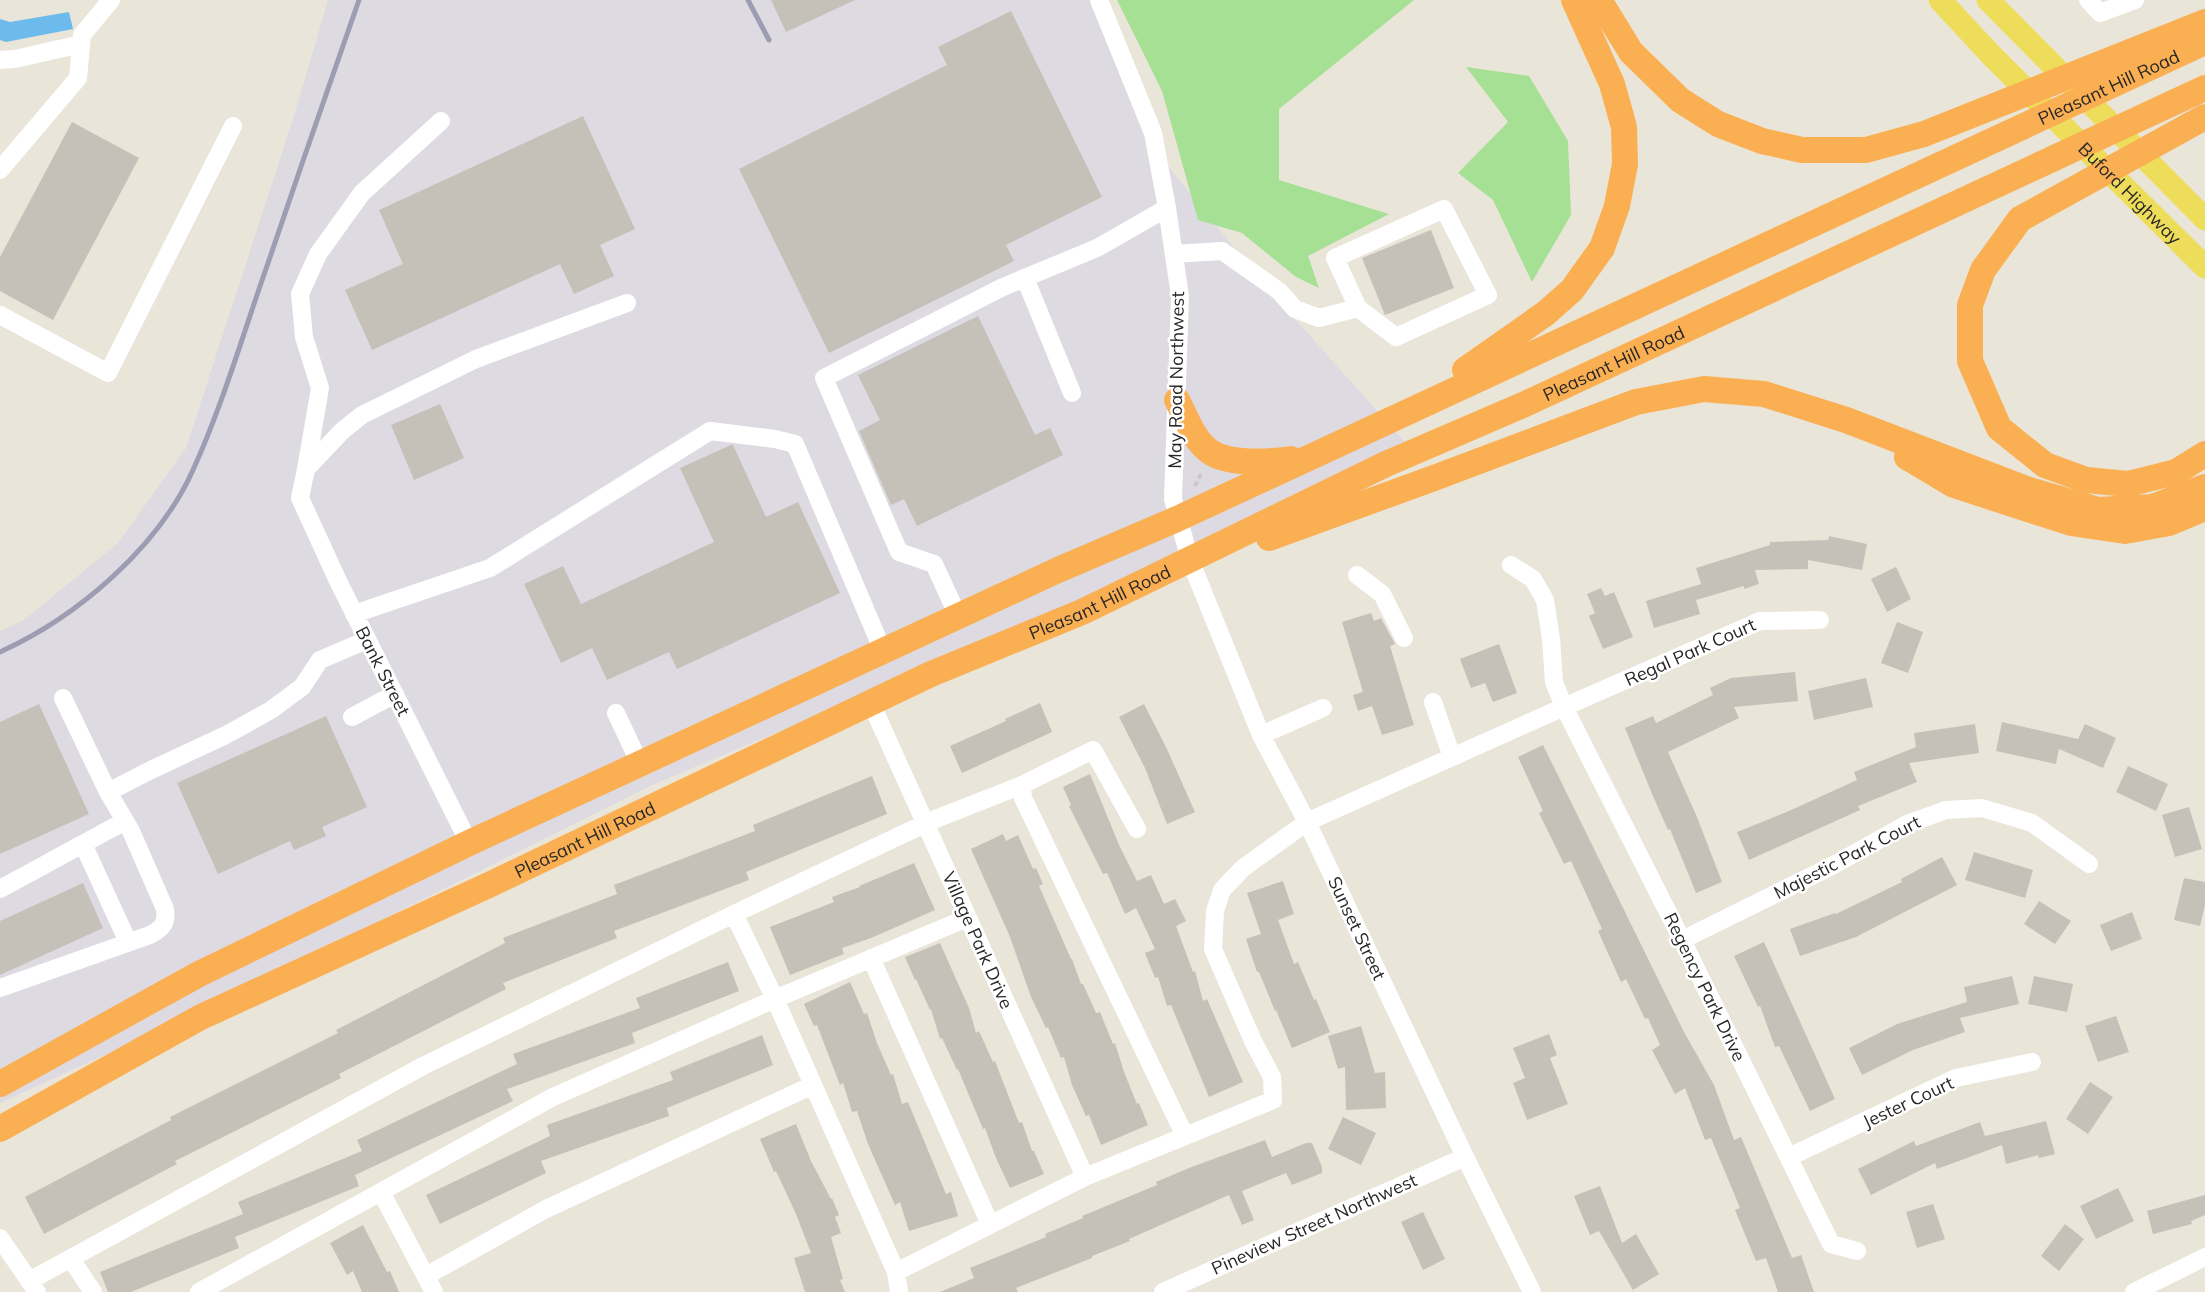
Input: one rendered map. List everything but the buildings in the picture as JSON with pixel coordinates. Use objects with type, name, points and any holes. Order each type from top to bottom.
[{"type":"highway","points":[[1411,409],[1546,313],[1572,289],[1602,248],[1617,206],[1625,164],[1624,127],[1612,83],[1574,0]]},
{"type":"highway","points":[[1599,0],[1631,52],[1680,100],[1718,124],[1762,141],[1802,150],[1866,150],[1924,134],[2205,22]]},
{"type":"highway","points":[[1610,0],[1631,52]]},
{"type":"highway","name":"Pleasant Hill Road","points":[[0,1084],[199,974],[470,843],[1058,570],[1179,518],[2205,42]]},
{"type":"highway","name":"Pleasant Hill Road","points":[[0,1129],[201,1017],[491,884],[931,674],[1083,612],[1386,464],[1523,405],[2205,88]]},
{"type":"highway","points":[[2205,117],[2020,219],[1983,270],[1970,305],[1970,361],[2000,428],[2045,465],[2086,480],[2127,484],[2176,472],[2205,454]]},
{"type":"highway","points":[[1190,560],[1225,555],[1636,402],[1704,389],[1764,394],[1846,420],[2026,489],[2098,510],[2153,507],[2205,487]]},
{"type":"highway","points":[[1177,400],[1192,431],[1210,452],[1234,460],[1273,462],[1310,456]]},
{"type":"highway","points":[[1846,420],[1954,485],[2071,523],[2125,531],[2169,523],[2205,508]]},
{"type":"main road","name":"Buford Highway","points":[[1940,0],[1993,57],[2205,267]]},
{"type":"main road","name":"Buford Highway","points":[[1988,0],[2205,219]]},
{"type":"street","points":[[0,170],[78,78],[82,35],[111,0]]},
{"type":"street","name":"May Road Northwest","points":[[1099,0],[1153,133],[1167,208],[1180,296],[1172,499],[1190,560]]},
{"type":"street","points":[[2088,0],[2100,13],[2135,0]]},
{"type":"street","points":[[0,60],[81,44]]},
{"type":"street","points":[[306,469],[320,388],[303,337],[300,294],[318,254],[362,192],[441,121]]},
{"type":"street","points":[[0,315],[108,373],[233,126]]},
{"type":"street","points":[[958,617],[934,564],[899,552],[824,378],[1003,286],[1097,248],[1167,208]]},
{"type":"street","points":[[1444,209],[1488,295],[1396,337],[1358,308],[1335,258],[1444,209]]},
{"type":"street","points":[[1174,254],[1222,251],[1279,291],[1295,309],[1319,318],[1358,308]]},
{"type":"street","points":[[1025,278],[1072,393]]},
{"type":"street","points":[[306,469],[342,431],[362,415],[476,359],[627,303]]},
{"type":"street","points":[[354,614],[491,568],[710,431],[795,444],[883,651]]},
{"type":"street","name":"Bank Street","points":[[306,469],[300,498],[354,614],[470,843]]},
{"type":"street","name":"Sunset Street","points":[[1190,560],[1261,735],[1307,822],[1465,1157],[1532,1292]]},
{"type":"street","name":"Regency Park Drive","points":[[1511,565],[1533,579],[1545,600],[1554,682],[1564,707],[1831,1244],[1857,1251]]},
{"type":"street","points":[[1357,575],[1381,594],[1404,638]]},
{"type":"street","name":"Regal Park Court","points":[[1564,707],[1760,621],[1820,620]]},
{"type":"street","points":[[108,792],[226,736],[302,687],[320,660],[367,640]]},
{"type":"street","points":[[352,717],[395,694]]},
{"type":"street","points":[[0,988],[150,935],[162,929],[166,919],[165,909],[125,821],[108,792],[63,698]]},
{"type":"street","points":[[1433,702],[1452,757]]},
{"type":"street","name":"Village Park Drive","points":[[871,703],[1085,1177]]},
{"type":"street","points":[[896,1272],[1085,1177],[1273,1100],[1272,1077],[1253,1041],[1213,948],[1215,911],[1223,890],[1243,868],[1307,822],[1564,707]]},
{"type":"street","points":[[1261,735],[1323,708]]},
{"type":"street","points":[[616,713],[640,764]]},
{"type":"street","points":[[0,1238],[33,1286],[71,1259],[423,1066],[734,914],[926,824],[1022,785],[1093,750],[1137,829]]},
{"type":"street","points":[[1022,785],[1023,798],[1185,1136]]},
{"type":"street","name":"Majestic Park Court","points":[[1682,940],[1832,866],[1907,824],[1946,810],[1982,808],[2032,823],[2089,864]]},
{"type":"street","points":[[0,888],[125,821]]},
{"type":"street","points":[[83,844],[128,942]]},
{"type":"street","points":[[734,914],[775,999],[896,1272],[899,1292]]},
{"type":"street","points":[[200,1292],[553,1097],[967,918]]},
{"type":"street","points":[[871,958],[990,1224]]},
{"type":"street","name":"Jester Court","points":[[1789,1157],[1956,1078],[2032,1062]]},
{"type":"street","points":[[381,1192],[430,1284],[546,1209],[813,1085]]},
{"type":"street","name":"Pineview Street Northwest","points":[[1163,1292],[1465,1157]]},
{"type":"street","points":[[2134,1292],[2205,1257]]},
{"type":"street","points":[[71,1259],[93,1292]]},
{"type":"shaded area","points":[[328,0],[1100,0],[1167,165],[1267,288],[1422,461],[652,785],[181,1020],[0,1103],[0,631],[24,620],[118,543],[186,448],[294,116]]},
{"type":"green space","points":[[1117,0],[1414,0],[1279,109],[1279,180],[1389,214],[1308,256],[1319,288],[1296,277],[1242,233],[1198,220],[1162,91]]},
{"type":"green space","points":[[1466,67],[1529,76],[1568,141],[1571,215],[1532,282],[1493,200],[1458,173],[1508,122]]},
{"type":"water","points":[[69,12],[73,29],[6,42],[0,40],[0,19],[10,22]]},
{"type":"railway","points":[[0,652],[58,620],[86,600],[137,553],[178,499],[204,445],[223,394],[359,0]]},
{"type":"railway","points":[[748,0],[769,40]]}]
